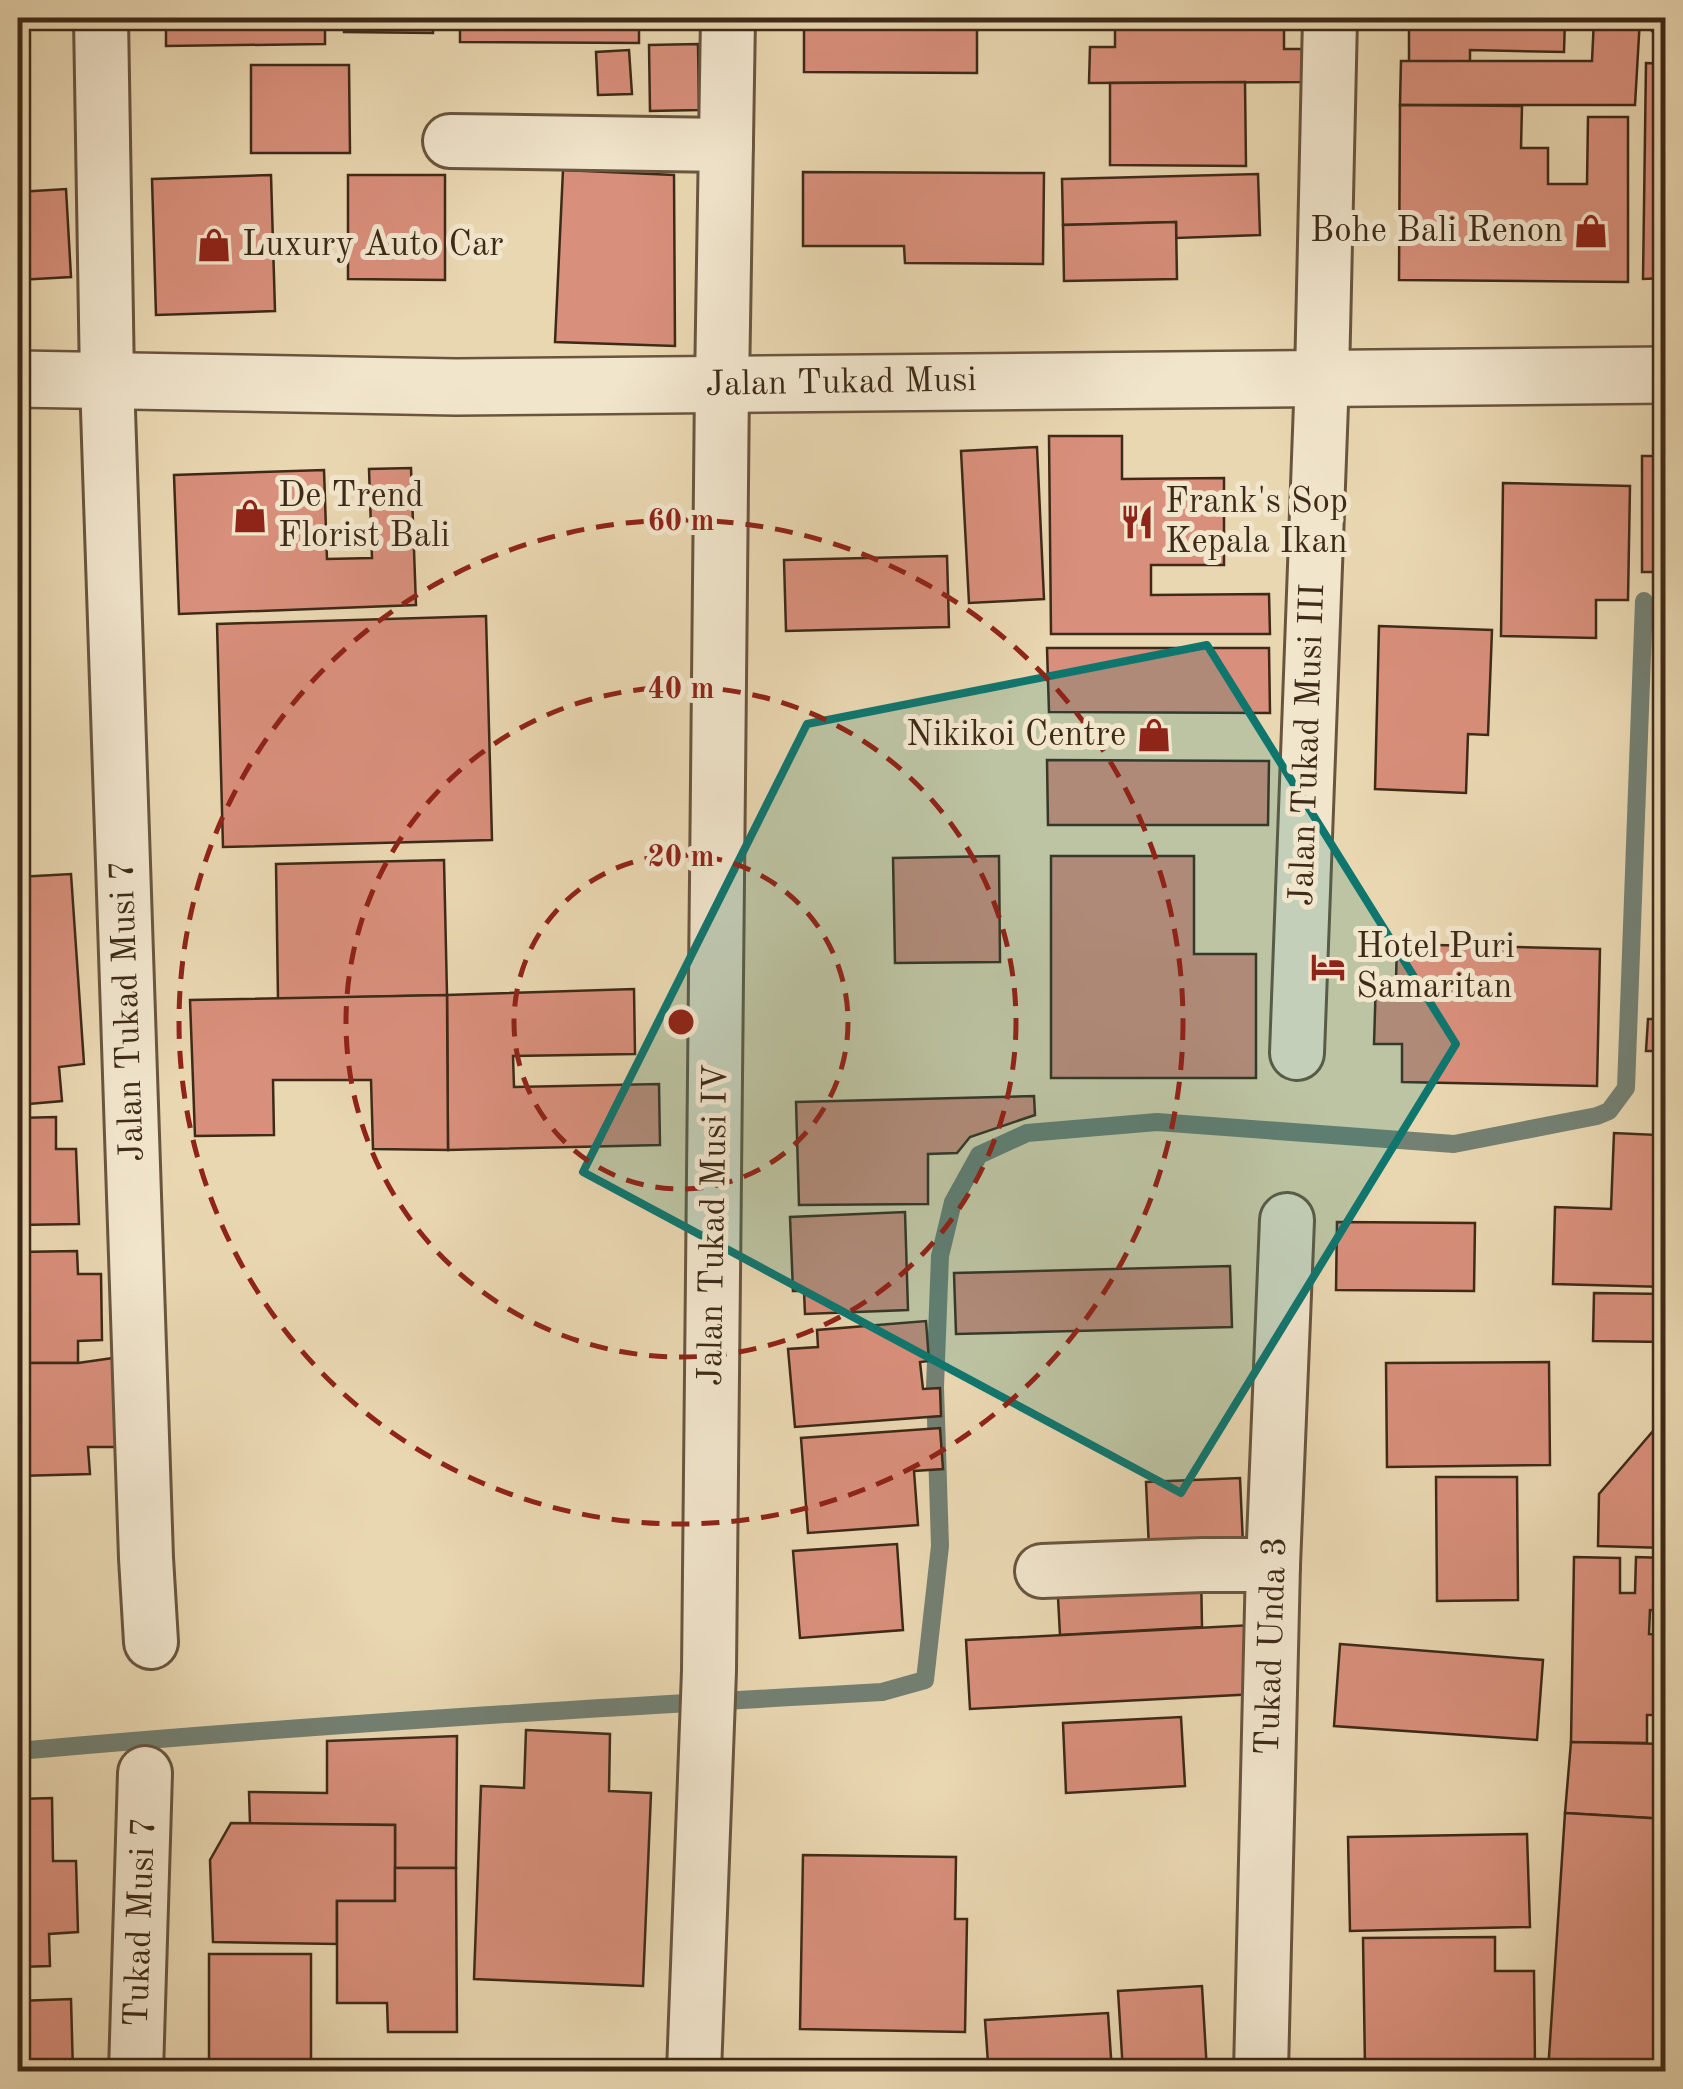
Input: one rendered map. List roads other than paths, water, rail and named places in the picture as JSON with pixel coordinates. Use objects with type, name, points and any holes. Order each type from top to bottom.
[{"type":"street","name":"Jalan Tukad Musi 7","points":[[101,18],[108,380],[151,1642]]},
{"type":"street","name":"Jalan Tukad Musi IV","points":[[694,2072],[708,1690],[728,18]]},
{"type":"street","name":"Jalan Tukad Musi III","points":[[1297,1053],[1322,377],[1330,18]]},
{"type":"street","points":[[450,141],[726,146]]},
{"type":"street","name":"Jalan Tukad Musi","points":[[18,379],[456,387],[1666,375]]},
{"type":"street","name":"Tukad Unda 3","points":[[1261,2072],[1287,1220]]},
{"type":"street","points":[[1042,1571],[1274,1566]]},
{"type":"street","name":"Tukad Musi 7","points":[[136,2072],[145,1773]]},
{"type":"waterway","points":[[18,1751],[449,1718],[882,1692],[925,1680],[940,1546],[935,1387],[940,1256],[953,1202],[979,1155],[1027,1133],[1157,1122],[1454,1144],[1597,1116],[1609,1111],[1626,1088],[1644,601]]},
{"type":"place","name":"Bohe Bali Renon","points":[[1591,231]]},
{"type":"place","name":"Luxury Auto Car","points":[[214,245]]},
{"type":"place","name":"De Trend Florist Bali","points":[[250,516]]},
{"type":"place","name":"Frank's Sop Kepala Ikan","points":[[1137,522]]},
{"type":"place","name":"Nikikoi Centre","points":[[1154,735]]},
{"type":"place","name":"Hotel Puri Samaritan","points":[[1328,967]]}]
